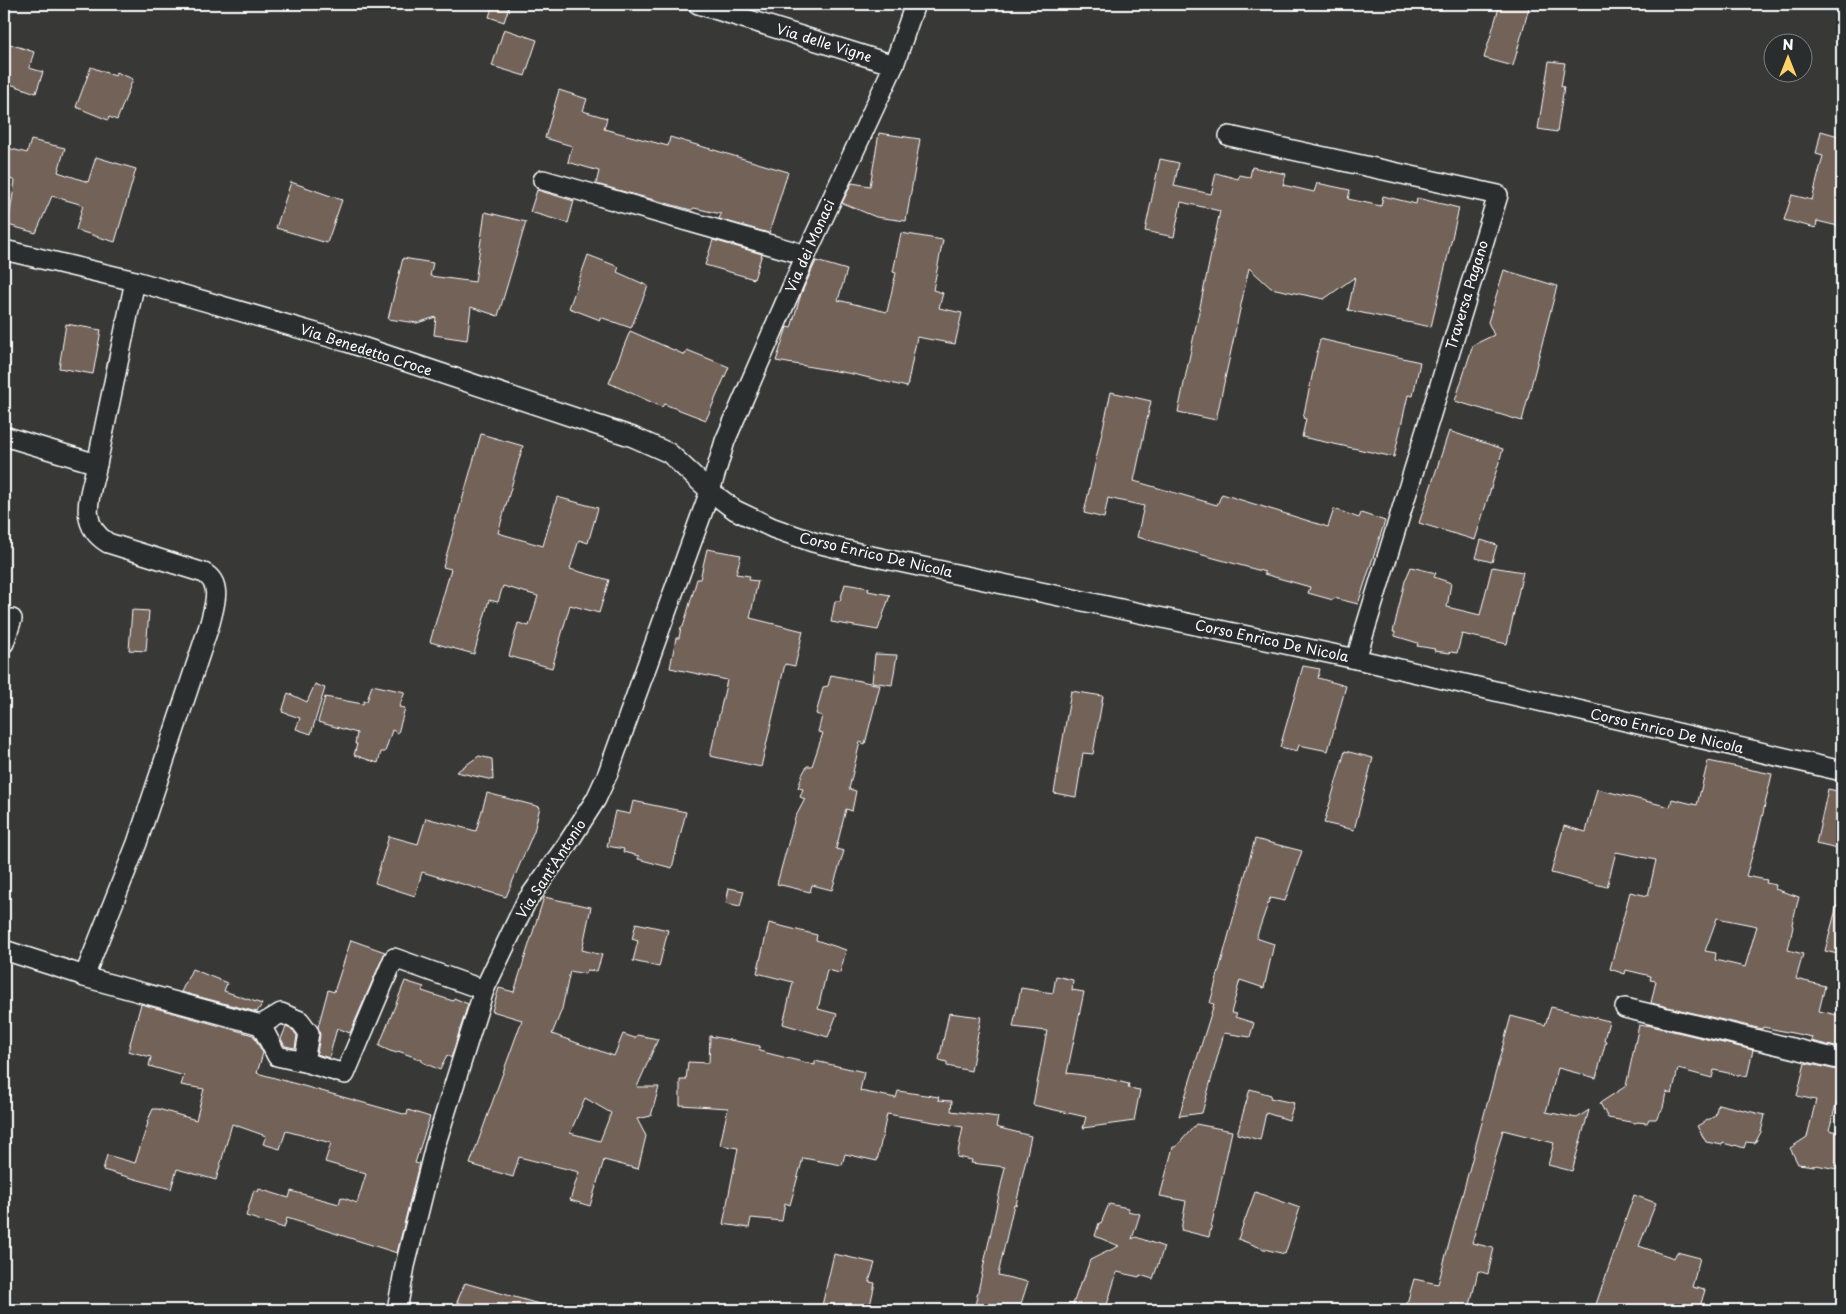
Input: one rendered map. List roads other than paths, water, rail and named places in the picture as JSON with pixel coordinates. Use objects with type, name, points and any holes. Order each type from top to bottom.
[{"type":"street","name":"Via delle Vigne","points":[[698,4],[894,65]]},
{"type":"street","name":"Via dei Monaci","points":[[710,491],[725,441],[806,255],[894,65],[915,4]]},
{"type":"street","name":"Traversa Pagano","points":[[1229,136],[1498,195],[1356,659]]},
{"type":"street","points":[[543,180],[806,255]]},
{"type":"street","name":"Via Benedetto Croce","points":[[4,250],[135,281],[346,342],[633,437],[669,452],[710,491]]},
{"type":"street","points":[[135,281],[87,512],[90,525],[99,538],[108,543],[204,573],[212,580],[216,590],[210,623],[138,843],[84,977],[261,1025],[278,1056],[345,1074],[394,958],[484,990]]},
{"type":"street","points":[[4,436],[97,464]]},
{"type":"street","name":"Corso Enrico De Nicola","points":[[710,491],[735,510],[773,528],[813,542],[1356,659],[1842,771]]},
{"type":"street","name":"Via Sant'Antonio","points":[[397,1310],[405,1266],[435,1146],[484,990],[526,902],[566,846],[596,799],[608,773],[710,491]]},
{"type":"street","points":[[4,643],[12,619]]},
{"type":"street","points":[[4,950],[82,975]]},
{"type":"street","points":[[1625,1008],[1842,1060]]},
{"type":"street","points":[[261,1025],[281,1013],[300,1020],[309,1033],[304,1062]]}]
